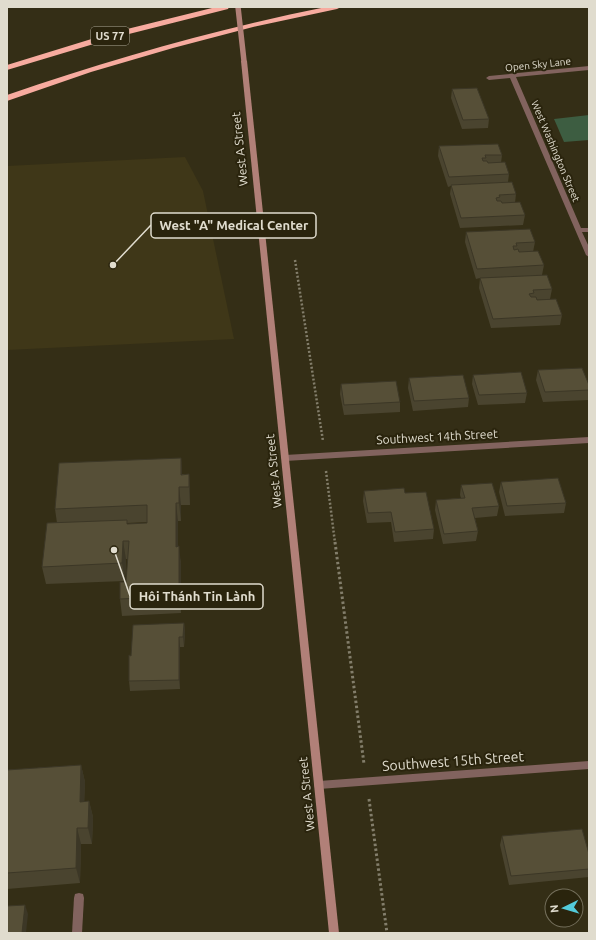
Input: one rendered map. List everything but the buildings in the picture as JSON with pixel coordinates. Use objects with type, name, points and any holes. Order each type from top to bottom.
[{"type":"highway","name":"US 77","points":[[7,68],[114,35],[225,7]]},
{"type":"highway","name":"US 77","points":[[7,98],[161,48],[211,34],[337,7]]},
{"type":"main road","name":"West A Street","points":[[238,7],[334,933]]},
{"type":"street","name":"Open Sky Lane","points":[[489,78],[513,77],[589,68]]},
{"type":"street","name":"West Washington Street","points":[[513,77],[589,255]]},
{"type":"street","points":[[578,230],[589,230]]},
{"type":"street","name":"Southwest 14th Street","points":[[285,458],[589,440]]},
{"type":"street","name":"Southwest 15th Street","points":[[319,785],[589,765]]},
{"type":"street","points":[[76,933],[79,898]]},
{"type":"path","points":[[295,260],[322,438]]},
{"type":"path","points":[[327,479],[362,752]]},
{"type":"path","points":[[371,815],[387,933]]},
{"type":"shaded area","points":[[185,157],[203,191],[234,339],[7,350],[7,166]]},
{"type":"green space","points":[[589,115],[589,140],[564,142],[554,119]]},
{"type":"place","name":"West \"A\" Medical Center","points":[[113,265]]},
{"type":"place","name":"Hôi Thánh Tin Lành","points":[[114,550]]}]
